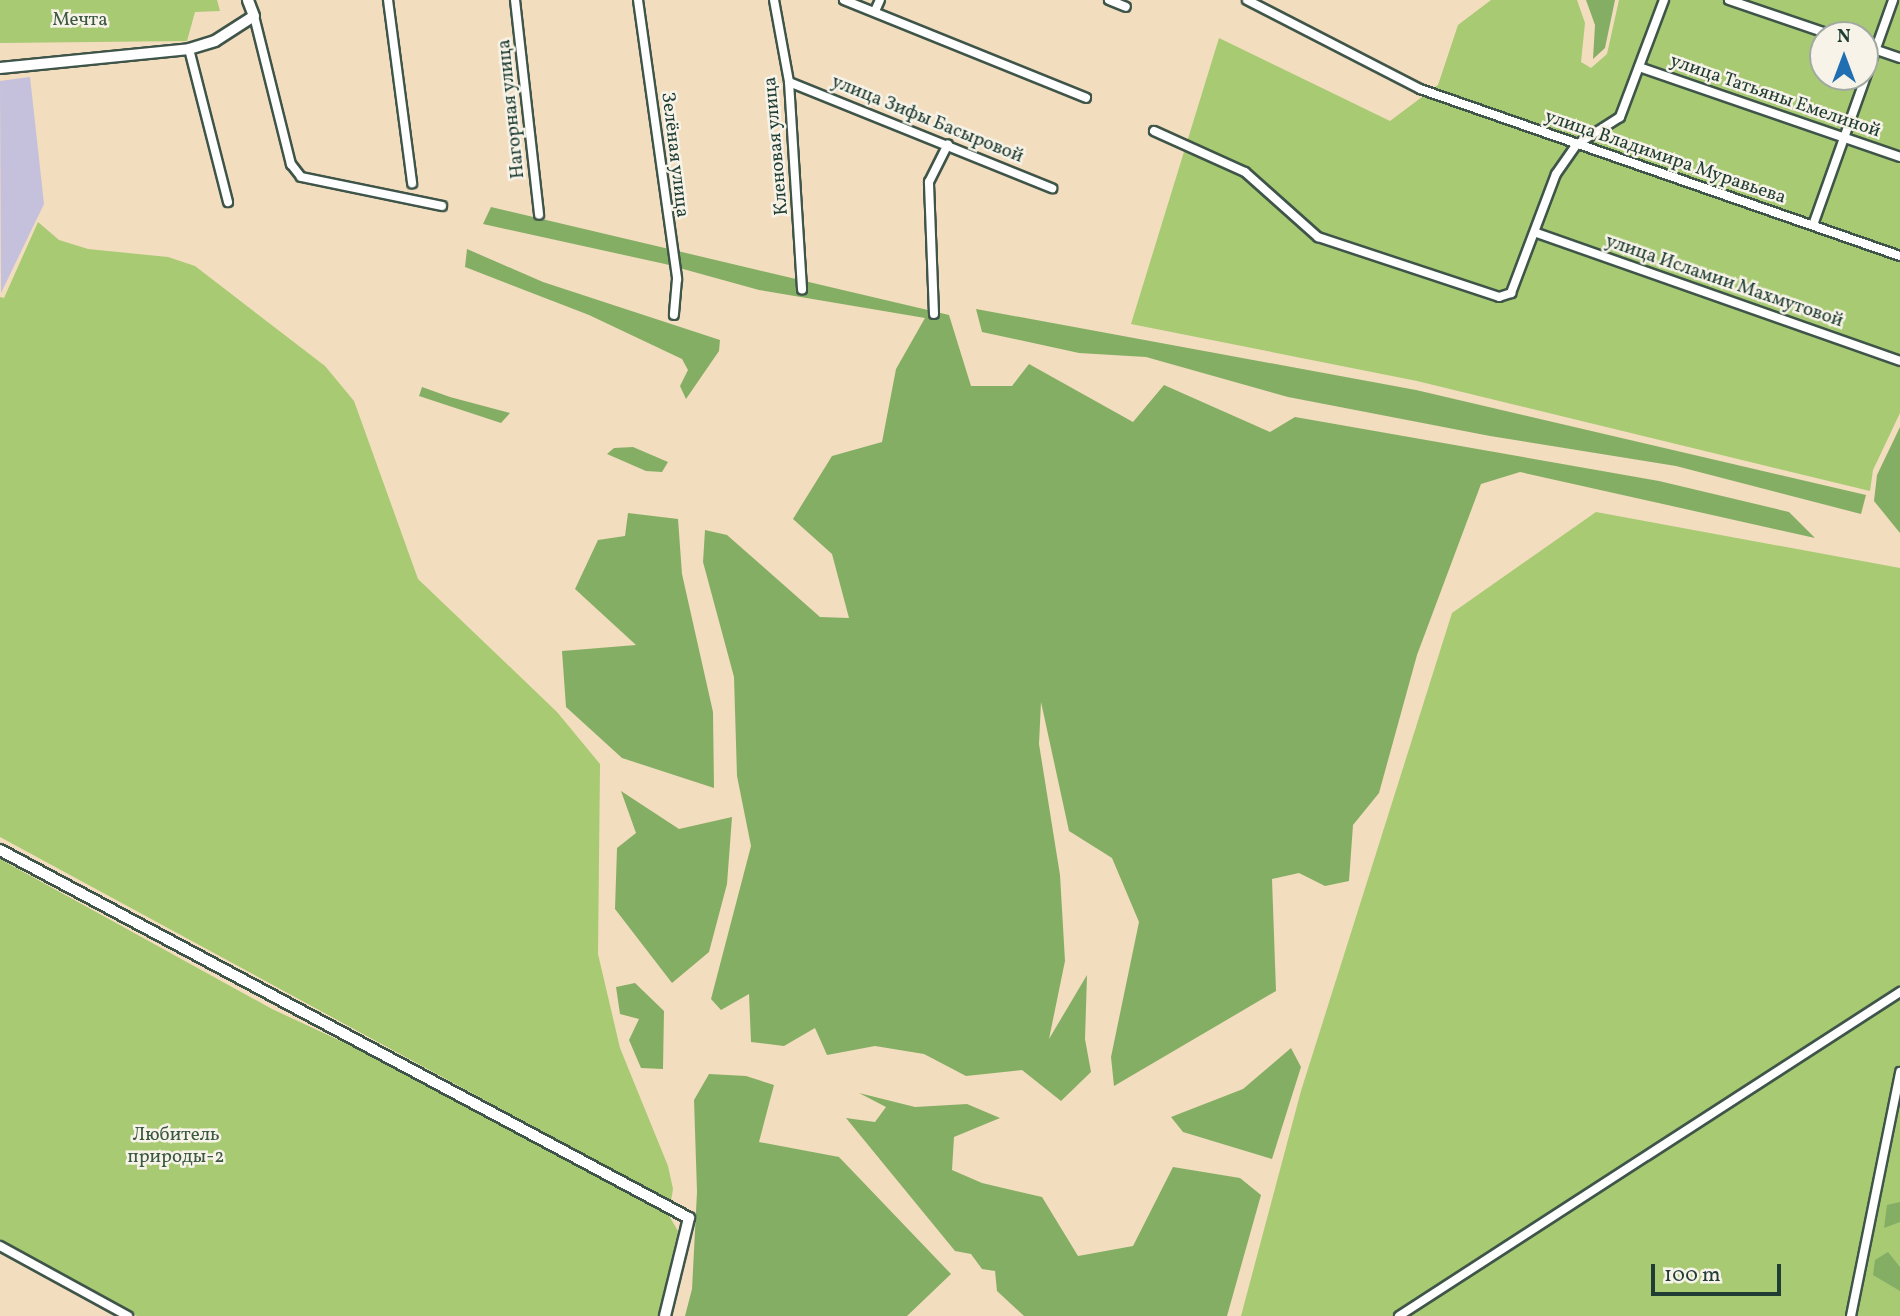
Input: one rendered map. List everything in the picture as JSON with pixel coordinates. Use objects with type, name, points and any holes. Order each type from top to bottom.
[{"type":"street","points":[[248,0],[291,164],[302,177],[442,206]]},
{"type":"street","points":[[388,0],[412,183]]},
{"type":"street","name":"Нагорная улица","points":[[515,0],[539,215]]},
{"type":"street","name":"Зелёная улица","points":[[638,0],[677,279],[674,314]]},
{"type":"street","name":"Кленовая улица","points":[[774,0],[789,82],[802,289]]},
{"type":"street","points":[[844,0],[1086,98]]},
{"type":"street","points":[[875,11],[880,0]]},
{"type":"street","points":[[1109,0],[1126,7]]},
{"type":"street","name":"улица Владимира Муравьева","points":[[1247,0],[1420,89],[1900,256]]},
{"type":"street","points":[[1154,131],[1245,172],[1318,237],[1499,297],[1511,293],[1537,233],[1556,174],[1576,145],[1620,117],[1664,0]]},
{"type":"street","points":[[1729,0],[1809,27]]},
{"type":"street","points":[[1879,39],[1893,0]]},
{"type":"street","points":[[0,68],[189,49],[215,41],[254,16]]},
{"type":"street","points":[[189,49],[228,202]]},
{"type":"street","points":[[1879,51],[1900,58]]},
{"type":"street","name":"улица Татьяны Емелиной","points":[[1639,67],[1900,157]]},
{"type":"street","name":"улица Зифы Басыровой","points":[[789,82],[1052,188]]},
{"type":"street","points":[[1813,225],[1861,91]]},
{"type":"street","points":[[934,314],[929,182],[948,144]]},
{"type":"street","name":"улица Исламии Махмутовой","points":[[1537,233],[1900,361]]},
{"type":"street","points":[[0,850],[689,1218],[665,1316]]},
{"type":"street","points":[[1399,1316],[1900,992]]},
{"type":"street","points":[[1851,1316],[1900,1072]]},
{"type":"street","points":[[0,1246],[128,1316]]},
{"type":"shaded area","points":[[30,77],[44,204],[1,293],[0,81]]},
{"type":"green space","name":"Мечта","points":[[0,0],[217,0],[220,11],[195,12],[187,41],[0,43]]},
{"type":"green space","points":[[1491,0],[1577,0],[1585,23],[1581,62],[1591,68],[1607,54],[1619,0],[1900,0],[1900,413],[1873,470],[1870,491],[1417,381],[1131,324],[1219,38],[1390,121],[1438,85],[1458,25]]},
{"type":"green space","points":[[1586,0],[1615,0],[1605,48],[1593,59],[1595,25]]},
{"type":"green space","points":[[491,207],[949,315],[971,386],[1012,386],[1029,364],[1133,422],[1164,385],[1270,432],[1295,417],[1659,481],[1789,512],[1815,538],[1520,472],[1481,484],[1417,655],[1379,793],[1353,825],[1349,881],[1325,886],[1299,873],[1272,879],[1276,991],[1114,1086],[1111,1057],[1139,922],[1112,858],[1069,831],[1041,702],[1039,744],[1060,875],[1065,961],[1049,1039],[1087,975],[1085,1039],[1091,1072],[1061,1101],[1022,1070],[966,1076],[924,1054],[875,1046],[827,1055],[815,1028],[784,1046],[751,1042],[749,994],[721,1010],[711,999],[751,846],[737,776],[734,677],[703,562],[705,530],[727,535],[820,617],[849,618],[832,554],[793,519],[832,456],[882,442],[896,369],[925,318],[759,290],[665,264],[483,224]]},
{"type":"green space","points":[[38,222],[59,240],[88,249],[168,257],[195,266],[325,366],[354,401],[418,579],[557,712],[600,764],[598,954],[620,1048],[668,1166],[673,1189],[671,1201],[0,837],[0,297],[4,298]]},
{"type":"green space","points":[[467,249],[543,282],[720,340],[719,351],[686,399],[680,386],[688,370],[682,359],[589,315],[465,267]]},
{"type":"green space","points":[[976,309],[1416,390],[1866,495],[1861,514],[1676,466],[1490,436],[1288,397],[1146,357],[1079,353],[982,332]]},
{"type":"green space","points":[[422,387],[510,413],[501,423],[419,396]]},
{"type":"green space","points":[[1900,427],[1900,533],[1874,501],[1877,475]]},
{"type":"green space","points":[[633,447],[668,462],[662,472],[646,471],[607,454],[614,448]]},
{"type":"green space","points":[[1596,512],[1900,568],[1900,1316],[1241,1316],[1301,1091],[1452,613]]},
{"type":"green space","points":[[628,513],[678,519],[682,574],[713,712],[714,788],[622,758],[566,707],[562,651],[636,645],[575,589],[598,540],[625,536]]},
{"type":"green space","points":[[621,791],[679,829],[732,817],[727,884],[709,952],[672,983],[615,909],[617,848],[636,833]]},
{"type":"green space","name":"Любитель природы-2","points":[[0,859],[272,1009],[375,1057],[668,1214],[678,1231],[658,1316],[137,1316],[0,1242]]},
{"type":"green space","points":[[635,983],[664,1011],[663,1069],[641,1068],[629,1040],[639,1019],[620,1014],[616,987]]},
{"type":"green space","points":[[1291,1048],[1301,1067],[1272,1159],[1183,1132],[1171,1117],[1243,1089]]},
{"type":"green space","points":[[709,1074],[746,1076],[774,1085],[759,1142],[839,1157],[951,1274],[907,1316],[685,1316],[692,1289],[697,1192],[694,1100]]},
{"type":"green space","points":[[859,1093],[915,1107],[967,1104],[1000,1118],[954,1137],[952,1170],[982,1183],[1042,1197],[1078,1256],[1133,1246],[1173,1167],[1240,1178],[1261,1195],[1227,1316],[1024,1316],[997,1291],[995,1271],[982,1269],[971,1254],[955,1251],[846,1118],[875,1122],[886,1107]]},
{"type":"green space","points":[[1900,1202],[1900,1222],[1884,1228],[1887,1205]]},
{"type":"green space","points":[[1888,1252],[1900,1267],[1900,1291],[1873,1275],[1875,1260]]}]
